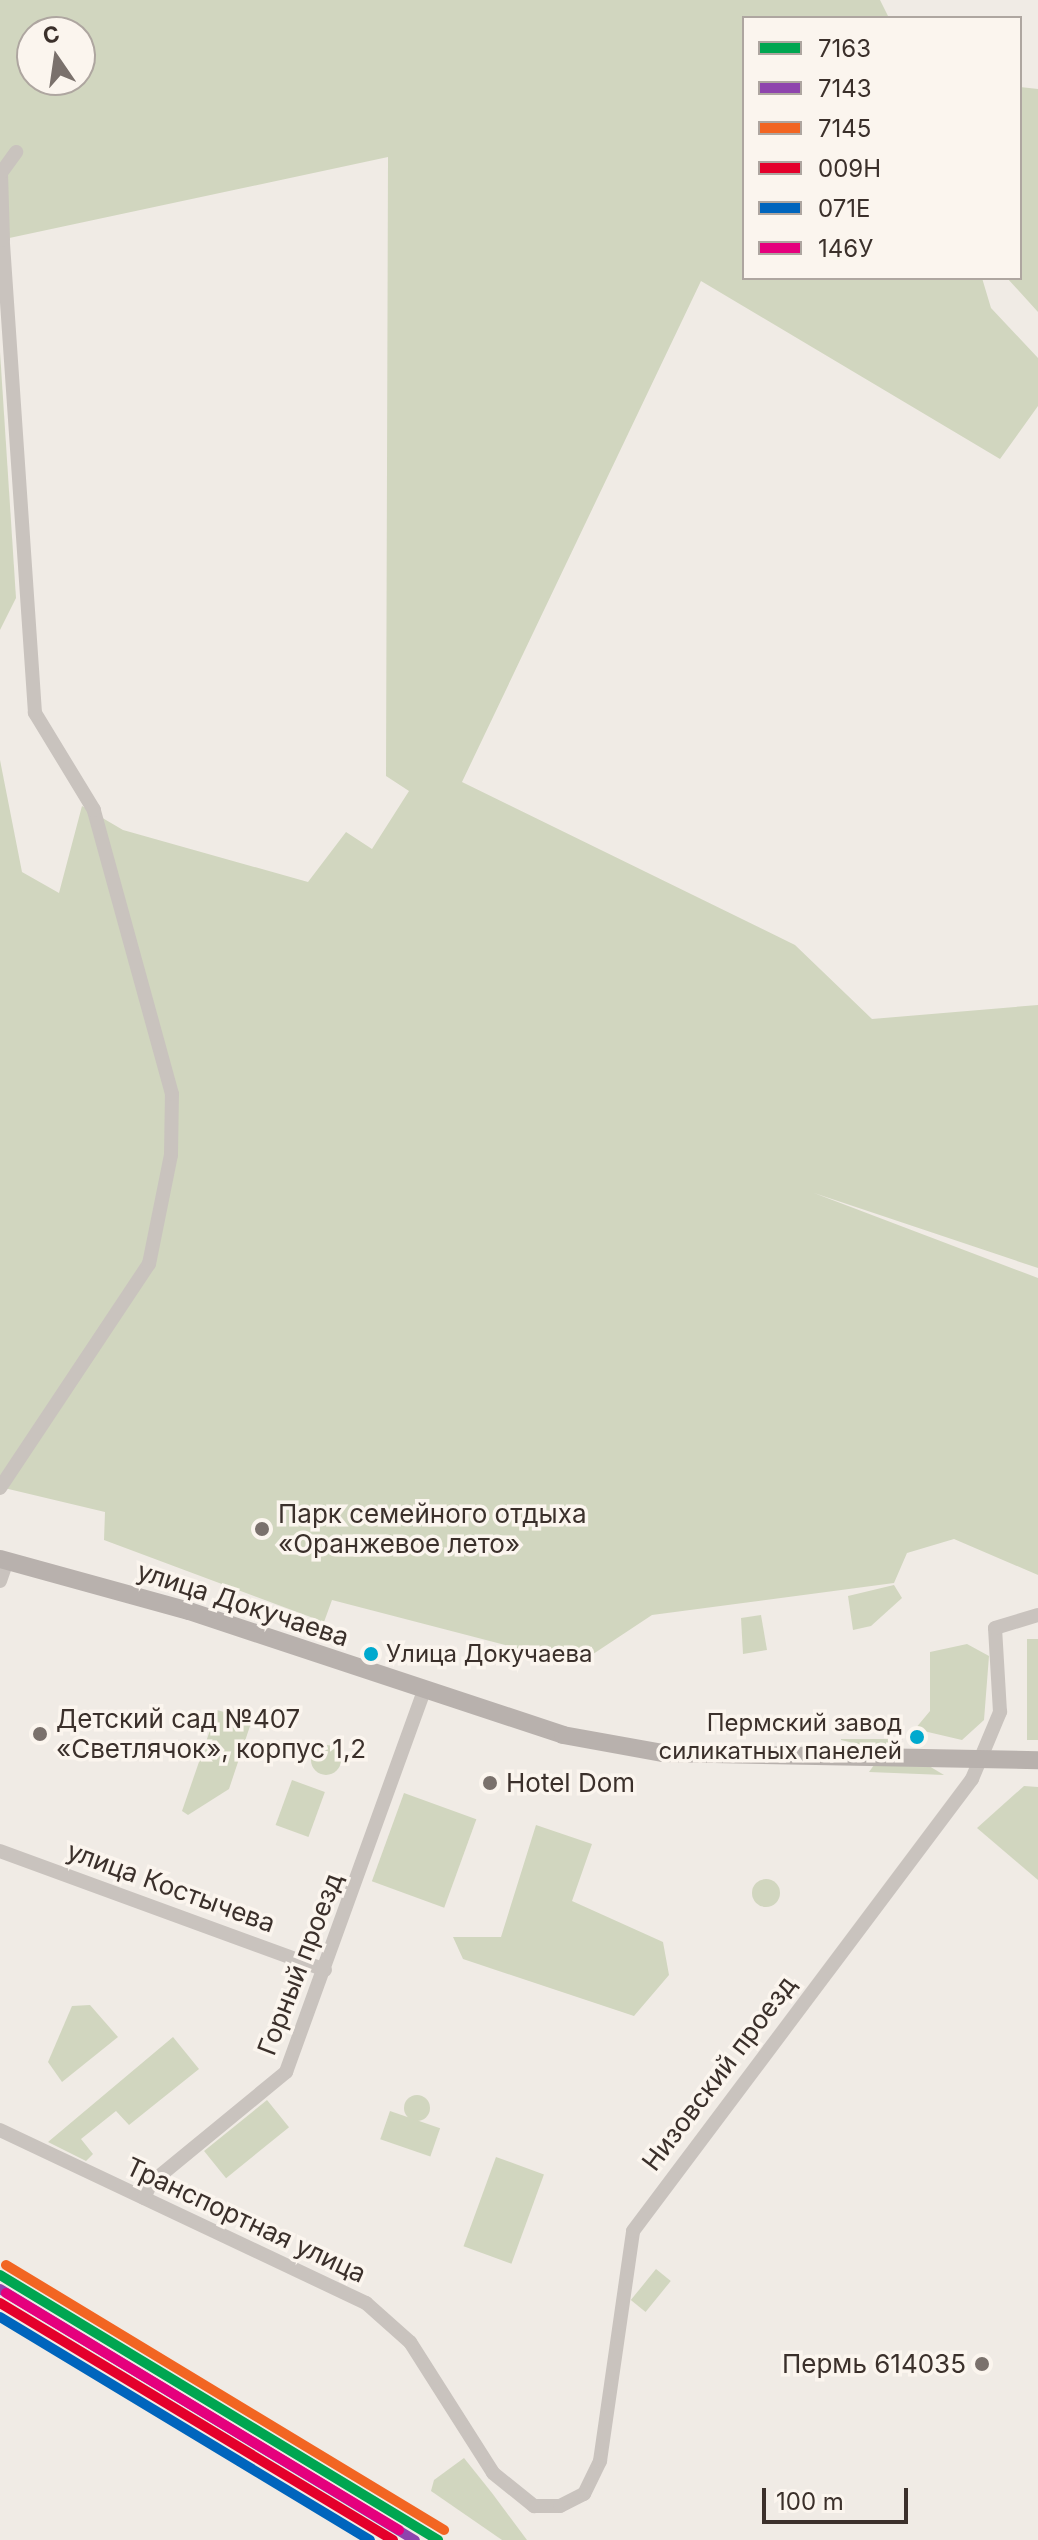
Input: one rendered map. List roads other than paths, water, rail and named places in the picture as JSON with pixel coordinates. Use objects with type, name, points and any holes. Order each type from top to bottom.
[{"type":"main road","name":"улица Докучаева","points":[[4,1560],[200,1615],[423,1693],[563,1735],[663,1753],[1038,1760]]},
{"type":"street","points":[[0,1488],[149,1264],[171,1168],[172,1122],[143,979],[94,810],[35,713],[1,183],[16,152]]},
{"type":"street","points":[[0,1581],[4,1560]]},
{"type":"street","name":"Низовский проезд","points":[[600,2461],[633,2231],[985,1759],[1000,1712],[995,1628],[1038,1615]]},
{"type":"street","name":"Горный проезд","points":[[144,2198],[151,2183],[286,2072],[423,1693]]},
{"type":"street","name":"улица Костычева","points":[[0,1851],[325,1970]]},
{"type":"street","name":"Транспортная улица","points":[[0,2130],[366,2303],[429,2367],[493,2473],[534,2506],[560,2506],[584,2494],[600,2461]]},
{"type":"place","name":"Парк семейного отдыха «Оранжевое лето»","points":[[262,1529]]},
{"type":"place","name":"Улица Докучаева","points":[[371,1654]]},
{"type":"place","name":"Детский сад №407 «Светлячок», корпус 1,2","points":[[40,1734]]},
{"type":"place","name":"Пермский завод силикатных панелей","points":[[917,1737]]},
{"type":"place","name":"Hotel Dom","points":[[490,1783]]},
{"type":"place","name":"Пермь 614035","points":[[982,2364]]}]
